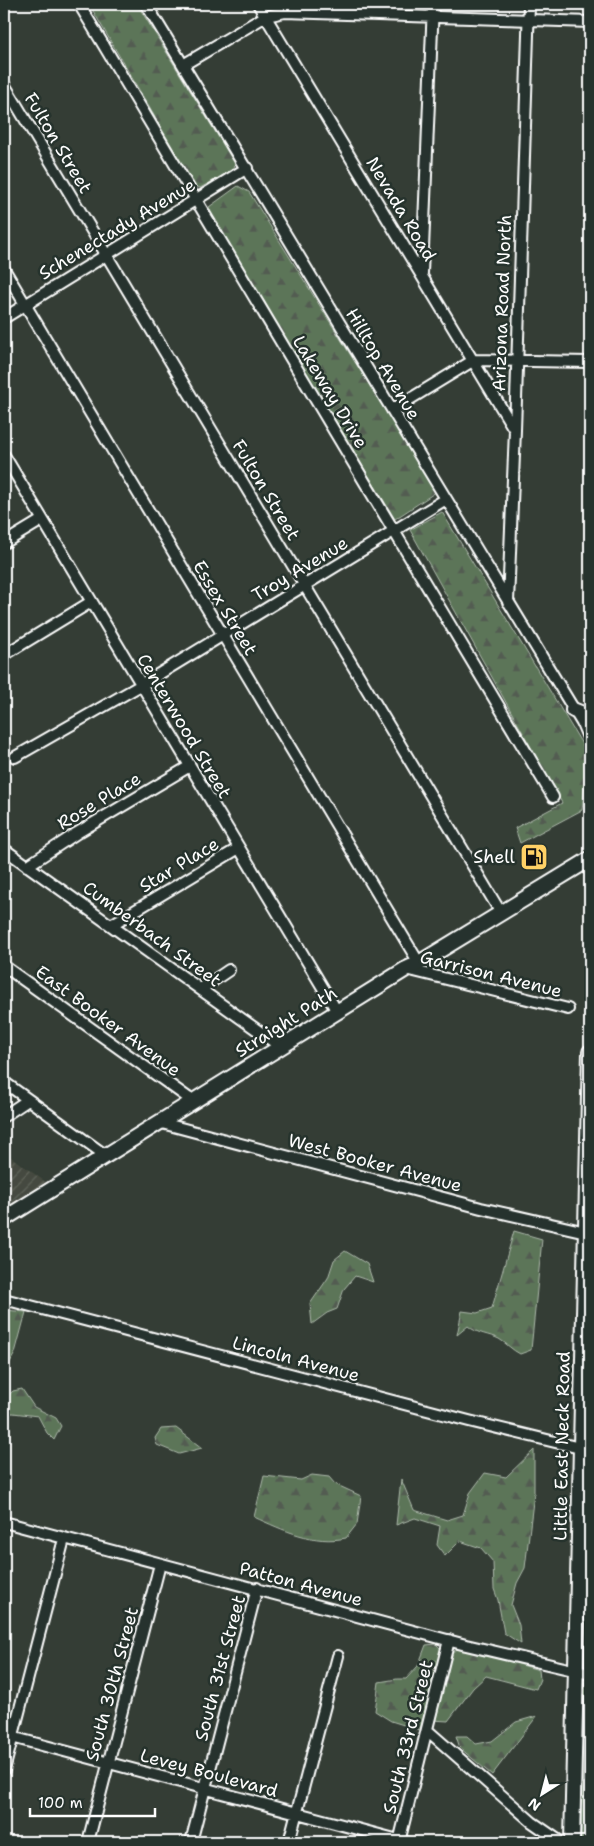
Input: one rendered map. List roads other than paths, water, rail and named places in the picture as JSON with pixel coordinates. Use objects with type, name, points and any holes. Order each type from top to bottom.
[{"type":"main road","points":[[573,710],[583,714],[590,712]]},
{"type":"main road","name":"Straight Path","points":[[4,1219],[406,969],[419,963],[590,859]]},
{"type":"main road","name":"Little East Neck Road","points":[[572,1842],[580,1448],[586,1397],[586,1232],[590,1052]]},
{"type":"street","name":"Lakeway Drive","points":[[79,4],[553,797]]},
{"type":"street","name":"Hilltop Avenue","points":[[146,4],[247,168],[573,710],[590,742]]},
{"type":"street","name":"Nevada Road","points":[[258,4],[515,430]]},
{"type":"street","points":[[422,274],[433,4]]},
{"type":"street","name":"Arizona Road North","points":[[508,602],[529,4]]},
{"type":"street","points":[[183,65],[266,16],[285,12],[590,22]]},
{"type":"street","name":"Fulton Street","points":[[4,84],[501,913]]},
{"type":"street","name":"Schenectady Avenue","points":[[4,318],[247,168]]},
{"type":"street","name":"Essex Street","points":[[4,269],[419,963]]},
{"type":"street","points":[[392,410],[474,360],[590,362]]},
{"type":"street","name":"Centerwood Street","points":[[4,456],[338,1013]]},
{"type":"street","name":"Troy Avenue","points":[[15,758],[141,685],[446,499]]},
{"type":"street","points":[[4,543],[42,520]]},
{"type":"street","points":[[4,655],[91,602]]},
{"type":"street","name":"Rose Place","points":[[27,866],[77,833],[190,766]]},
{"type":"street","name":"Star Place","points":[[111,925],[239,848]]},
{"type":"street","name":"Cumberbach Street","points":[[4,849],[281,1047]]},
{"type":"street","name":"East Booker Avenue","points":[[4,966],[194,1102]]},
{"type":"street","name":"Garrison Avenue","points":[[406,969],[568,1009]]},
{"type":"street","points":[[200,989],[229,970]]},
{"type":"street","points":[[4,1082],[105,1155]]},
{"type":"street","points":[[4,1116],[28,1100]]},
{"type":"street","name":"West Booker Avenue","points":[[158,1122],[481,1208],[586,1232]]},
{"type":"street","name":"Lincoln Avenue","points":[[4,1300],[469,1422],[580,1448]]},
{"type":"street","name":"Patton Avenue","points":[[4,1522],[449,1640],[590,1674]]},
{"type":"street","points":[[4,1770],[8,1737],[64,1539]]},
{"type":"street","name":"South 30th Street","points":[[88,1842],[160,1564]]},
{"type":"street","name":"South 31st Street","points":[[191,1842],[257,1588]]},
{"type":"street","name":"South 33rd Street","points":[[401,1841],[449,1640]]},
{"type":"street","points":[[289,1842],[338,1656]]},
{"type":"street","points":[[427,1730],[537,1826],[561,1842]]},
{"type":"street","name":"Levey Boulevard","points":[[8,1737],[401,1841]]},
{"type":"place","name":"Shell","points":[[534,857]]}]
